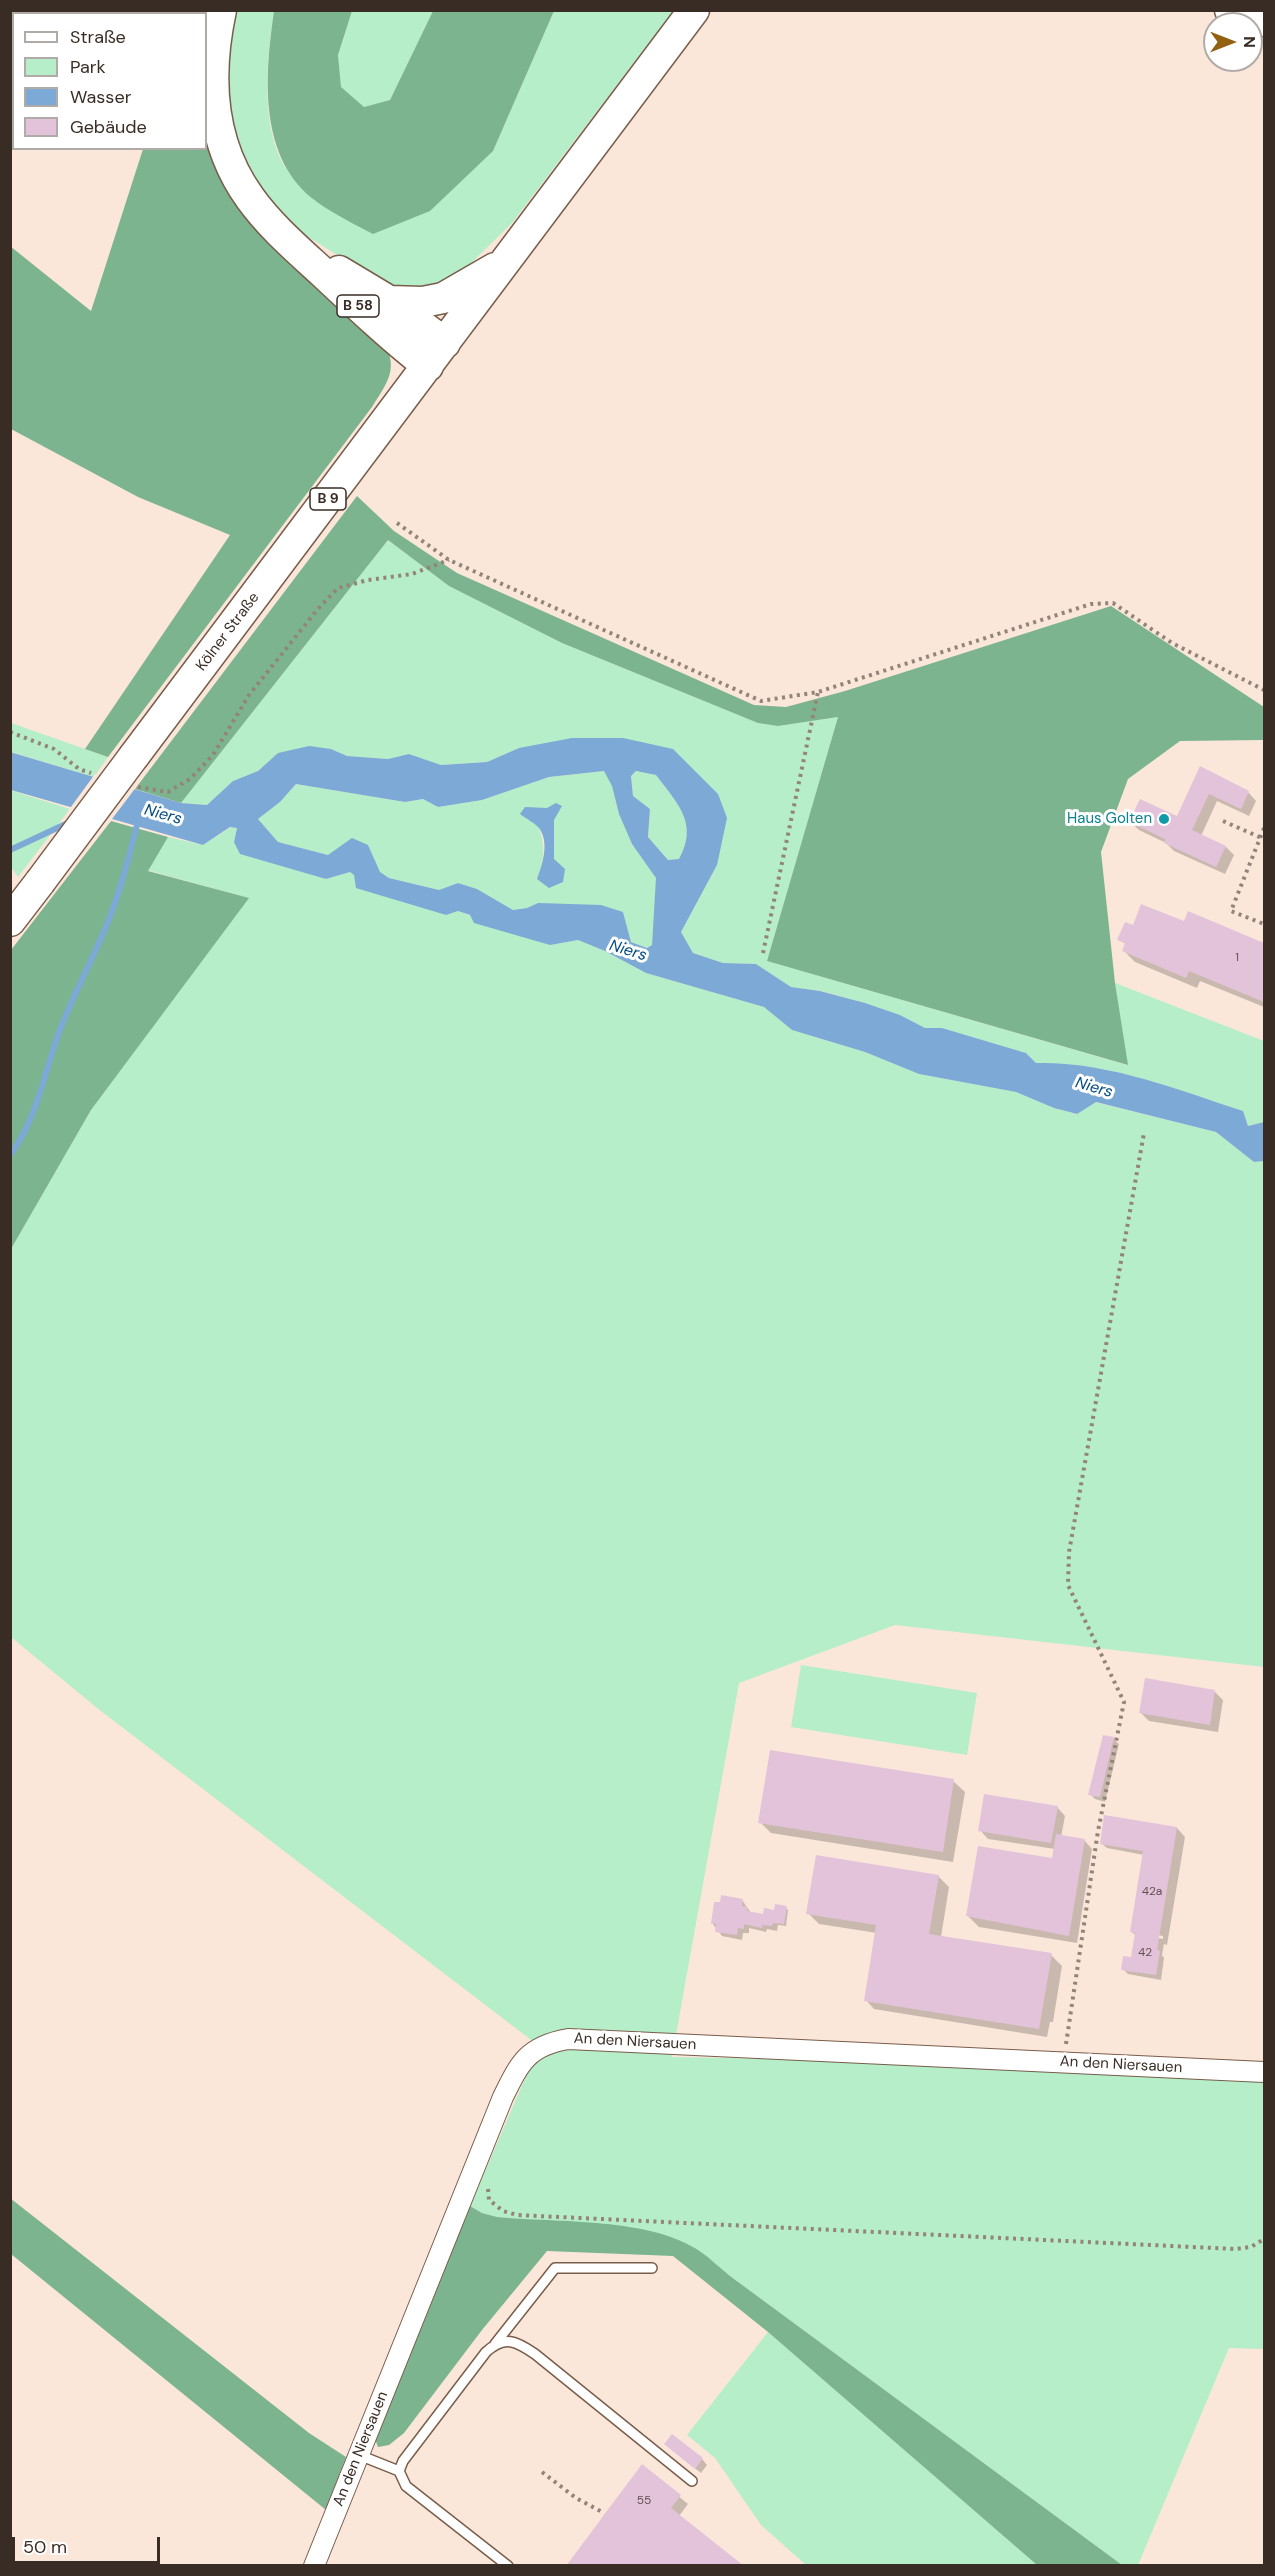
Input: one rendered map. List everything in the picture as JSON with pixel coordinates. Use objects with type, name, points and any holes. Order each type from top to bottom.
[{"type":"main road","name":"B 58","points":[[221,10],[212,76],[214,108],[220,139],[249,197],[291,243],[391,338],[437,355]]},
{"type":"main road","name":"B 9","points":[[437,355],[694,10]]},
{"type":"main road","points":[[1230,10],[1264,21]]},
{"type":"main road","name":"B 58","points":[[291,243],[389,301],[437,355]]},
{"type":"main road","points":[[389,301],[423,302],[443,298],[506,262]]},
{"type":"main road","name":"Kölner Straße","points":[[10,921],[132,771],[437,355]]},
{"type":"street","name":"An den Niersauen","points":[[314,2565],[503,2097],[519,2064],[533,2050],[549,2042],[568,2039],[1264,2072]]},
{"type":"lane","points":[[399,2471],[403,2461],[486,2352],[495,2344],[555,2268],[652,2268]]},
{"type":"lane","points":[[495,2344],[506,2341],[519,2342],[692,2481]]},
{"type":"lane","points":[[359,2455],[399,2471],[406,2486],[508,2565]]},
{"type":"path","points":[[397,523],[449,560],[761,701],[819,692],[1091,604],[1113,603],[1172,643],[1264,690]]},
{"type":"path","points":[[132,771],[168,792],[190,779],[213,755],[249,695],[317,610],[339,588],[368,580],[412,574],[449,560]]},
{"type":"path","points":[[763,953],[819,692]]},
{"type":"path","points":[[10,732],[54,749],[79,769],[99,776]]},
{"type":"path","points":[[1223,821],[1263,838]]},
{"type":"path","points":[[1264,828],[1263,838],[1231,911],[1264,924]]},
{"type":"path","points":[[1063,2062],[1098,1831],[1124,1702],[1068,1586],[1069,1552],[1144,1133]]},
{"type":"path","points":[[487,2182],[489,2200],[503,2211],[517,2215],[1235,2250],[1251,2247],[1264,2239]]},
{"type":"path","points":[[542,2472],[576,2498],[604,2513]]},
{"type":"green space","points":[[235,11],[274,11],[267,92],[272,134],[287,170],[315,201],[493,151],[554,11],[673,11],[512,223],[464,270],[444,285],[422,291],[389,287],[308,237],[288,220],[263,193],[241,154],[231,122],[226,60]]},
{"type":"green space","points":[[274,11],[352,11],[338,55],[341,87],[364,107],[390,100],[433,11],[554,11],[493,151],[430,211],[373,234],[317,202],[298,184],[284,163],[275,139],[268,88],[268,61]]},
{"type":"green space","points":[[352,11],[433,11],[390,100],[364,107],[341,88],[338,55]]},
{"type":"green space","points":[[207,132],[384,342],[391,360],[389,376],[372,407],[108,757],[85,749],[230,535],[138,497],[11,429],[10,246],[91,311],[143,150],[207,150]]},
{"type":"green space","points":[[357,496],[394,531],[457,573],[754,705],[786,707],[845,691],[1111,606],[1264,707],[1264,740],[1180,741],[1128,779],[1101,852],[1115,983],[1128,1065],[767,961],[838,717],[778,726],[758,723],[562,643],[449,586],[388,540],[181,803],[135,789]]},
{"type":"green space","points":[[388,540],[449,586],[562,643],[758,723],[778,726],[838,717],[767,961],[1127,1065],[1115,983],[1264,1041],[1264,1122],[1248,1126],[1242,1111],[1166,1086],[1088,1067],[1036,1063],[1026,1053],[942,1028],[925,1028],[900,1015],[865,1003],[821,991],[791,987],[756,964],[723,963],[693,953],[681,932],[717,865],[673,749],[519,748],[487,762],[441,765],[409,754],[388,759],[347,756],[331,749],[278,753],[258,771],[233,781],[207,805],[181,803]]},
{"type":"green space","points":[[11,723],[108,757],[94,777],[11,752]]},
{"type":"green space","points":[[605,771],[632,844],[657,878],[652,945],[647,948],[631,942],[623,912],[538,903],[527,908],[513,910],[477,889],[458,883],[439,890],[389,878],[380,873],[368,845],[328,855],[278,842],[258,819],[280,802],[296,784],[405,802],[423,799],[438,807],[482,800],[549,777]],"holes":[[[554,820],[554,860],[537,879],[543,854],[543,841],[539,828]]]},
{"type":"green space","points":[[636,771],[656,775],[683,814],[687,835],[679,859],[668,860],[648,837],[650,809],[633,796],[631,776]]},
{"type":"green space","points":[[10,790],[70,809],[18,877],[11,867]]},
{"type":"green space","points":[[111,821],[168,837],[148,871],[249,898],[91,1110],[11,1249],[11,950]]},
{"type":"green space","points":[[231,827],[237,828],[234,842],[326,879],[350,872],[408,903],[446,915],[458,911],[550,945],[578,940],[605,951],[646,973],[764,1007],[792,1030],[865,1052],[919,1074],[1016,1092],[1054,1108],[1076,1114],[1095,1102],[1216,1132],[1254,1162],[1264,1161],[1264,1667],[895,1625],[739,1683],[672,2057],[1264,2068],[1264,2349],[1229,2348],[1138,2565],[1122,2565],[730,2276],[700,2251],[543,2221],[497,2217],[482,2213],[470,2206],[539,2046],[97,1708],[11,1637],[11,1249],[91,1110],[248,898],[147,870],[168,837],[203,845]]},
{"type":"green space","points":[[801,1665],[977,1693],[967,1755],[791,1727]]},
{"type":"green space","points":[[10,2198],[309,2433],[346,2457],[326,2510],[11,2254]]},
{"type":"green space","points":[[470,2206],[482,2213],[497,2217],[575,2221],[631,2227],[680,2241],[701,2252],[730,2276],[1122,2565],[1037,2565],[768,2332],[673,2256],[547,2251],[482,2330],[404,2433],[389,2445],[378,2447],[375,2439]]},
{"type":"green space","points":[[768,2332],[1037,2565],[806,2565],[761,2525],[715,2458],[687,2435]]},
{"type":"water","name":"Niers","points":[[572,738],[623,738],[673,749],[718,794],[727,818],[717,865],[681,932],[693,953],[723,963],[756,964],[791,987],[820,991],[865,1003],[900,1015],[925,1028],[942,1028],[1026,1053],[1036,1063],[1088,1067],[1141,1078],[1243,1111],[1248,1126],[1264,1122],[1264,1161],[1254,1162],[1216,1132],[1096,1102],[1077,1114],[1054,1108],[1016,1092],[919,1074],[865,1052],[792,1030],[764,1007],[646,973],[605,951],[578,940],[550,945],[474,923],[470,915],[458,911],[446,915],[356,888],[354,875],[350,872],[326,879],[240,854],[234,842],[237,828],[230,827],[203,845],[11,790],[10,752],[181,803],[207,805],[233,781],[258,771],[278,753],[309,746],[331,749],[347,756],[388,759],[409,754],[441,765],[487,762],[519,748]],"holes":[[[604,771],[612,786],[619,814],[632,844],[656,878],[652,945],[647,948],[631,942],[623,912],[601,905],[538,903],[527,908],[513,910],[477,889],[458,883],[439,890],[389,878],[380,872],[368,845],[352,838],[328,855],[278,842],[258,819],[280,802],[296,784],[405,802],[423,799],[438,807],[482,800],[549,777]],[[636,771],[656,775],[683,814],[687,835],[679,859],[668,860],[648,837],[650,809],[633,796],[631,776]]]},
{"type":"water","points":[[556,803],[562,806],[554,820],[554,859],[565,869],[563,882],[549,888],[537,879],[545,847],[542,834],[537,826],[520,814],[525,807],[547,808]]},
{"type":"pier","points":[[95,774],[137,786],[109,823],[68,811]]},
{"type":"building","name":"Haus Golten","points":[[1200,766],[1249,791],[1241,809],[1209,794],[1192,830],[1226,846],[1216,867],[1164,843],[1165,839],[1129,822],[1140,799],[1177,816]]},
{"type":"building","points":[[1141,904],[1184,921],[1188,911],[1264,943],[1264,1002],[1189,971],[1186,978],[1122,951],[1125,943],[1117,940],[1125,922],[1133,925]]},
{"type":"building","points":[[1145,1678],[1215,1690],[1210,1725],[1139,1713]]},
{"type":"building","points":[[1103,1735],[1114,1737],[1100,1797],[1088,1795]]},
{"type":"building","points":[[770,1750],[954,1779],[943,1852],[758,1823]]},
{"type":"building","points":[[984,1794],[1058,1806],[1051,1843],[978,1831]]},
{"type":"building","points":[[1104,1815],[1177,1827],[1157,1950],[1160,1951],[1156,1975],[1121,1970],[1123,1956],[1131,1957],[1135,1933],[1130,1932],[1143,1851],[1100,1844]]},
{"type":"building","points":[[1056,1834],[1085,1839],[1069,1936],[966,1916],[978,1846],[1052,1858]]},
{"type":"building","points":[[816,1855],[939,1875],[929,1934],[1052,1953],[1039,2029],[864,2001],[876,1925],[806,1914]]},
{"type":"building","points":[[721,1895],[743,1899],[742,1906],[747,1907],[747,1911],[763,1914],[764,1908],[774,1910],[775,1904],[787,1906],[784,1924],[762,1925],[762,1928],[744,1924],[744,1929],[738,1928],[737,1935],[715,1932],[716,1924],[711,1924],[714,1902],[720,1902]]},
{"type":"building","points":[[672,2434],[703,2458],[695,2469],[664,2444]]},
{"type":"building","points":[[642,2464],[681,2495],[671,2508],[744,2566],[566,2566]]},
{"type":"waterway","name":"Niers","points":[[10,1155],[27,1126],[59,1032],[106,927],[120,888],[138,821]]},
{"type":"waterway","points":[[10,850],[70,822]]},
{"type":"place","name":"Haus Golten","points":[[1164,819]]}]
